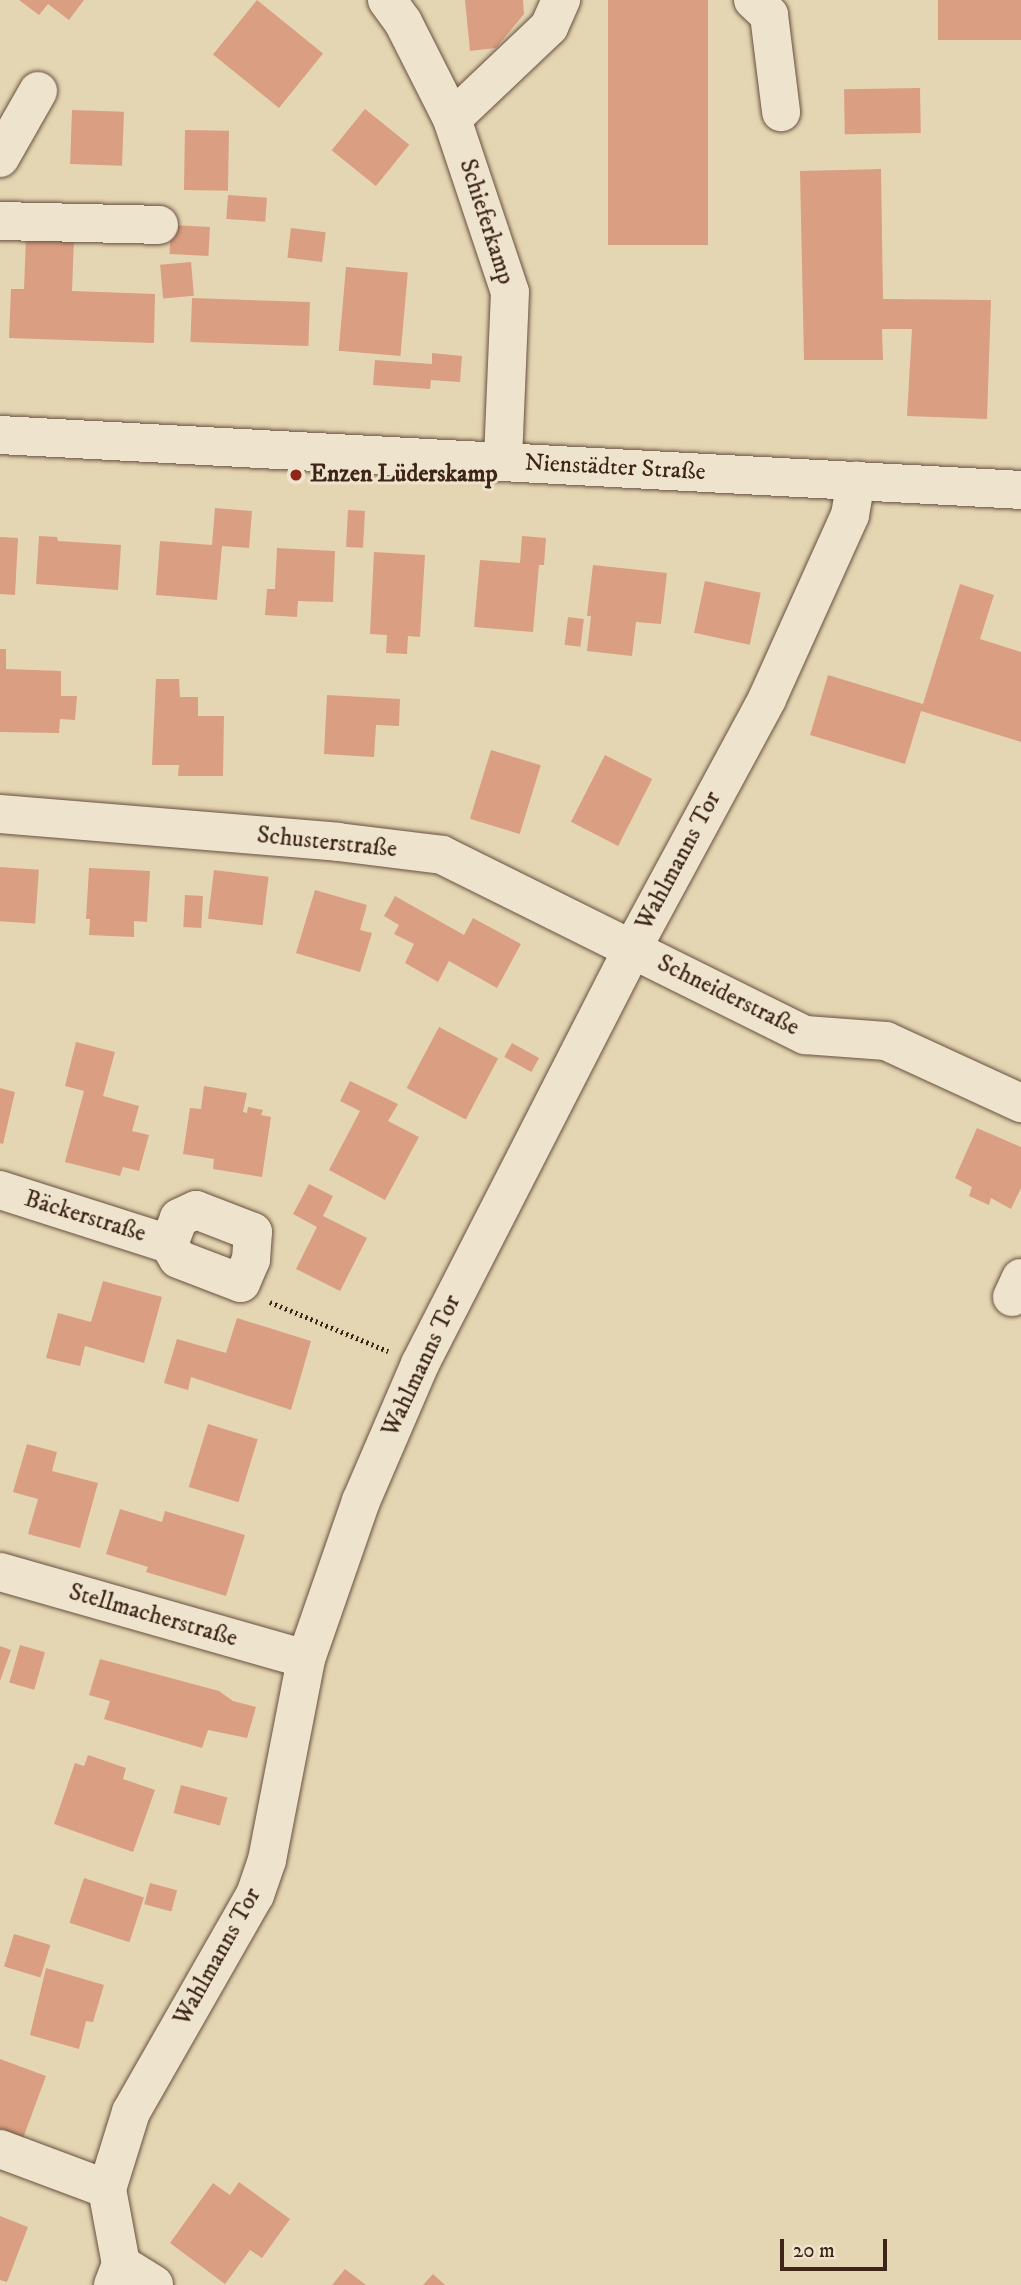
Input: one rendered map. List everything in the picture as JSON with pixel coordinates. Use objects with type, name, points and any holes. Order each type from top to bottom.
[{"type":"street","name":"Schieferkamp","points":[[387,0],[403,22],[452,119],[510,292],[503,462]]},
{"type":"street","points":[[452,119],[549,27],[561,0]]},
{"type":"street","points":[[753,0],[769,15],[781,112]]},
{"type":"street","points":[[0,158],[38,91]]},
{"type":"street","points":[[0,221],[159,225]]},
{"type":"street","name":"Nienstädter Straße","points":[[0,435],[1021,490]]},
{"type":"street","name":"Wahlmanns Tor","points":[[117,2274],[107,2189],[131,2112],[255,1895],[268,1860],[306,1659],[361,1501],[420,1364],[632,949],[767,699],[850,515],[856,481]]},
{"type":"street","name":"Schusterstraße","points":[[0,814],[338,842],[442,855],[632,949]]},
{"type":"street","name":"Schneiderstraße","points":[[632,949],[805,1035],[886,1041],[1021,1103]]},
{"type":"street","name":"Bäckerstraße","points":[[0,1191],[169,1244],[178,1259],[241,1283],[251,1260],[253,1232],[196,1210],[179,1218],[169,1244]]},
{"type":"street","name":"Stellmacherstraße","points":[[0,1572],[306,1659]]},
{"type":"street","points":[[0,2149],[107,2189]]},
{"type":"street","points":[[117,2274],[154,2285]]},
{"type":"path","points":[[241,1283],[248,1293],[420,1364]]},
{"type":"building","points":[[19,0],[84,0],[69,20],[48,4],[39,15]]},
{"type":"building","points":[[257,0],[323,53],[279,108],[213,54]]},
{"type":"building","points":[[465,0],[523,0],[524,14],[496,48],[470,51]]},
{"type":"building","points":[[608,0],[708,0],[708,245],[608,245]]},
{"type":"building","points":[[938,0],[1021,0],[1021,40],[938,40]]},
{"type":"building","points":[[920,88],[921,133],[845,134],[844,89]]},
{"type":"building","points":[[365,109],[409,145],[376,186],[332,150]]},
{"type":"building","points":[[72,110],[124,112],[122,166],[70,164]]},
{"type":"building","points":[[185,130],[229,131],[228,191],[184,190]]},
{"type":"building","points":[[881,169],[883,299],[991,300],[987,419],[907,416],[912,329],[882,329],[883,360],[804,360],[800,171]]},
{"type":"building","points":[[228,195],[267,198],[265,222],[226,219]]},
{"type":"building","points":[[171,225],[210,227],[208,256],[169,254]]},
{"type":"building","points":[[291,228],[326,232],[322,262],[287,258]]},
{"type":"building","points":[[26,238],[74,239],[72,291],[155,294],[154,343],[9,338],[11,289],[24,289]]},
{"type":"building","points":[[191,262],[194,296],[163,299],[160,265]]},
{"type":"building","points":[[346,267],[408,272],[400,356],[339,351]]},
{"type":"building","points":[[192,298],[310,302],[308,346],[190,342]]},
{"type":"building","points":[[432,353],[462,356],[460,382],[431,380],[430,389],[373,385],[375,360],[432,364]]},
{"type":"building","points":[[215,508],[252,511],[249,548],[222,546],[217,600],[156,595],[160,541],[212,545]]},
{"type":"building","points":[[348,510],[365,511],[363,548],[346,547]]},
{"type":"building","points":[[39,536],[57,537],[58,541],[121,545],[118,590],[36,584]]},
{"type":"building","points":[[522,536],[546,538],[544,565],[539,565],[533,632],[474,627],[480,560],[520,563]]},
{"type":"building","points":[[0,537],[18,538],[15,595],[0,594]]},
{"type":"building","points":[[277,548],[335,551],[333,602],[298,601],[297,617],[265,615],[267,589],[275,589]]},
{"type":"building","points":[[374,552],[425,555],[420,637],[408,636],[407,654],[386,653],[387,635],[370,634]]},
{"type":"building","points":[[593,565],[667,573],[661,624],[636,622],[632,656],[587,651],[591,616],[587,616]]},
{"type":"building","points":[[705,581],[761,593],[750,645],[694,633]]},
{"type":"building","points":[[960,584],[994,595],[980,639],[1021,652],[1021,742],[921,711],[905,764],[810,735],[828,675],[923,704]]},
{"type":"building","points":[[568,617],[584,619],[580,647],[565,645]]},
{"type":"building","points":[[0,649],[6,649],[6,669],[61,671],[61,696],[77,696],[75,720],[60,719],[59,733],[0,732]]},
{"type":"building","points":[[156,679],[179,679],[180,697],[198,697],[198,716],[224,716],[223,776],[178,776],[179,765],[152,765]]},
{"type":"building","points":[[327,695],[400,699],[399,726],[376,725],[374,757],[324,754]]},
{"type":"building","points":[[491,750],[541,765],[520,834],[470,819]]},
{"type":"building","points":[[605,755],[652,779],[618,846],[571,822]]},
{"type":"building","points":[[0,867],[39,870],[35,924],[0,921]]},
{"type":"building","points":[[89,868],[150,871],[147,922],[134,921],[134,937],[89,935],[90,919],[86,919]]},
{"type":"building","points":[[214,870],[269,877],[263,925],[208,919]]},
{"type":"building","points":[[315,890],[367,905],[360,930],[372,933],[360,972],[296,953]]},
{"type":"building","points":[[185,895],[203,896],[201,928],[183,927]]},
{"type":"building","points":[[395,896],[464,935],[473,918],[521,944],[497,988],[449,961],[438,982],[405,963],[414,944],[394,934],[399,925],[384,916]]},
{"type":"building","points":[[439,1027],[498,1058],[466,1119],[407,1088]]},
{"type":"building","points":[[76,1042],[115,1052],[103,1096],[139,1106],[132,1131],[149,1135],[139,1171],[123,1167],[120,1176],[65,1162],[84,1091],[65,1086]]},
{"type":"building","points":[[512,1043],[539,1058],[531,1072],[504,1057]]},
{"type":"building","points":[[350,1081],[398,1104],[388,1121],[419,1137],[385,1200],[329,1170],[360,1111],[340,1101]]},
{"type":"building","points":[[204,1086],[247,1093],[243,1112],[247,1113],[248,1107],[263,1110],[261,1115],[271,1117],[262,1177],[213,1169],[214,1159],[183,1154],[190,1108],[201,1109]]},
{"type":"building","points":[[0,1088],[15,1092],[3,1144],[0,1143]]},
{"type":"building","points":[[977,1128],[1021,1147],[1021,1188],[1011,1209],[991,1198],[989,1205],[969,1196],[972,1187],[955,1178]]},
{"type":"building","points":[[309,1184],[333,1196],[323,1216],[367,1238],[340,1291],[296,1269],[317,1227],[293,1214]]},
{"type":"building","points":[[103,1281],[162,1297],[144,1363],[85,1346],[80,1366],[46,1358],[58,1313],[91,1322]]},
{"type":"building","points":[[237,1318],[311,1341],[291,1410],[191,1377],[188,1390],[164,1383],[177,1339],[226,1353]]},
{"type":"building","points":[[208,1424],[258,1439],[238,1502],[189,1487]]},
{"type":"building","points":[[27,1444],[57,1452],[52,1471],[98,1483],[80,1548],[28,1534],[38,1499],[13,1492]]},
{"type":"building","points":[[120,1509],[162,1522],[165,1511],[245,1535],[226,1596],[146,1572],[148,1567],[106,1554]]},
{"type":"building","points":[[20,1645],[45,1652],[34,1690],[9,1682]]},
{"type":"building","points":[[0,1646],[11,1650],[0,1681]]},
{"type":"building","points":[[100,1659],[219,1691],[233,1701],[256,1707],[247,1738],[208,1730],[202,1748],[104,1719],[110,1701],[89,1695]]},
{"type":"building","points":[[88,1755],[126,1768],[123,1779],[155,1790],[133,1852],[54,1824],[75,1763],[84,1766]]},
{"type":"building","points":[[181,1785],[227,1797],[220,1825],[173,1813]]},
{"type":"building","points":[[84,1878],[144,1897],[129,1942],[69,1923]]},
{"type":"building","points":[[150,1883],[177,1890],[171,1911],[144,1904]]},
{"type":"building","points":[[14,1934],[50,1945],[40,1978],[4,1967]]},
{"type":"building","points":[[46,1968],[104,1985],[93,2022],[86,2021],[79,2049],[30,2035]]},
{"type":"building","points":[[0,2059],[46,2076],[22,2141],[0,2133]]},
{"type":"building","points":[[239,2182],[290,2219],[262,2258],[250,2250],[225,2284],[170,2243],[213,2183],[230,2195]]},
{"type":"building","points":[[0,2216],[28,2227],[7,2282],[0,2280]]},
{"type":"building","points":[[345,2269],[366,2285],[332,2285]]},
{"type":"building","points":[[433,2274],[445,2285],[423,2285]]},
{"type":"place","name":"Enzen Lüderskamp","points":[[296,475]]}]
